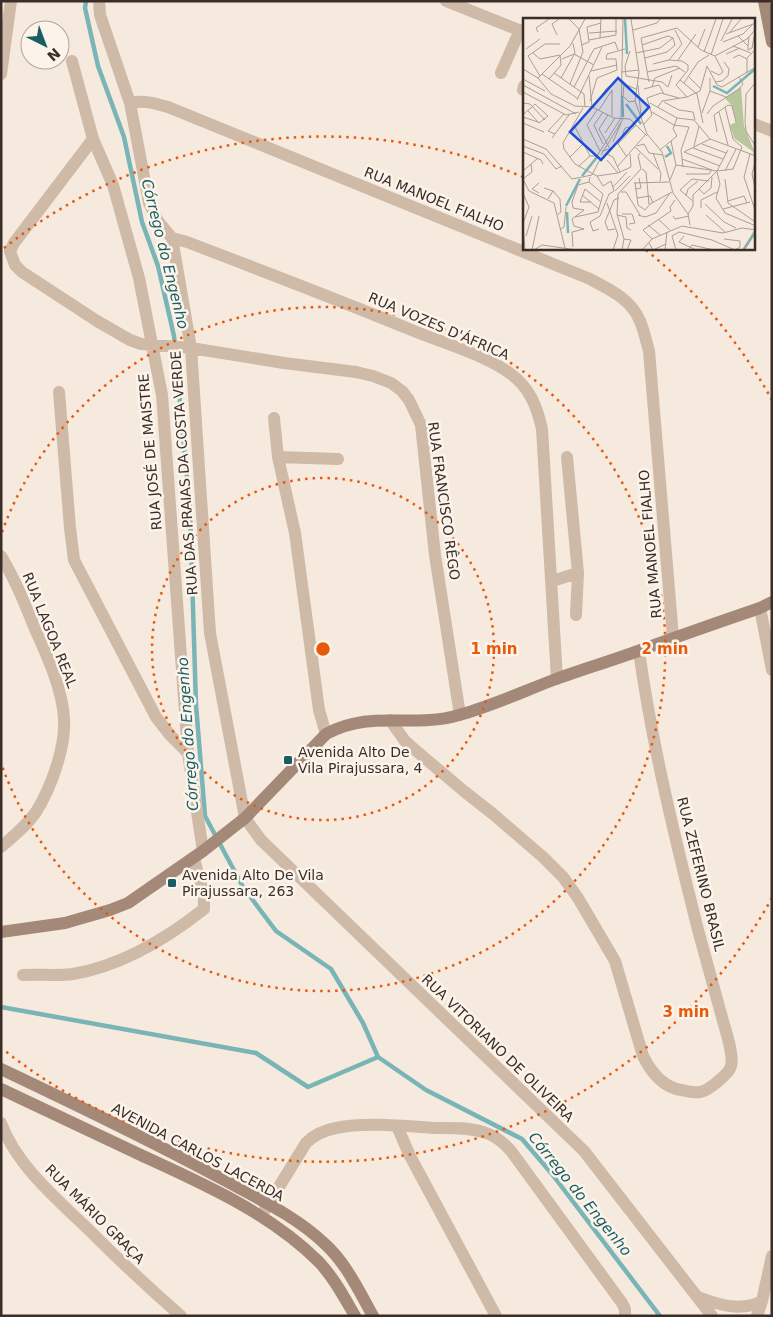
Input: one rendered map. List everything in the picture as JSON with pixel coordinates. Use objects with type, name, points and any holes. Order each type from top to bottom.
[{"type":"main road","points":[[764,1],[772,42]]},
{"type":"main road","points":[[1,932],[65,923],[128,903],[203,851],[241,821],[326,734],[340,727],[354,722],[374,720],[443,720],[766,605]]},
{"type":"main road","name":"AVENIDA CARLOS LACERDA","points":[[1,1069],[186,1159],[268,1204],[306,1228],[340,1260],[373,1316]]},
{"type":"main road","name":"AVENIDA CARLOS LACERDA","points":[[1,1090],[179,1173],[261,1216],[295,1240],[320,1263],[332,1277],[355,1316]]},
{"type":"street","points":[[1,74],[11,1]]},
{"type":"street","name":"RUA DAS PRAIAS DA COSTA VERDE","points":[[99,1],[100,15],[130,103],[149,203],[158,221],[172,238],[186,348],[210,633],[241,821]]},
{"type":"street","points":[[446,1],[522,31],[501,74]]},
{"type":"street","name":"RUA JOSÉ DE MAISTRE","points":[[23,974],[72,974],[120,960],[176,931],[204,910],[203,851],[188,753],[162,395],[156,345],[113,185],[93,139],[72,61]]},
{"type":"street","name":"RUA MANOEL FIALHO","points":[[130,103],[150,101],[168,107],[590,279],[619,295],[631,305],[640,320],[649,351],[673,637]]},
{"type":"street","points":[[756,125],[772,130]]},
{"type":"street","name":"RUA FRANCISCO RÊGO","points":[[93,139],[14,242],[11,248],[11,255],[15,265],[22,272],[97,321],[130,340],[356,372],[391,383],[407,397],[421,425],[435,555],[460,715]]},
{"type":"street","name":"RUA VOZES D'ÁFRICA","points":[[172,238],[188,242],[338,299],[492,363],[519,381],[533,398],[542,429],[558,679]]},
{"type":"street","points":[[59,392],[74,560],[156,717],[170,736],[188,753]]},
{"type":"street","points":[[274,418],[278,457],[295,533],[319,710],[326,734]]},
{"type":"street","points":[[567,456],[578,573],[576,615]]},
{"type":"street","points":[[278,457],[338,459]]},
{"type":"street","name":"RUA LAGOA REAL","points":[[1,556],[41,643],[60,693],[64,718],[64,736],[59,758],[45,795],[30,819],[19,832],[1,847]]},
{"type":"street","points":[[552,581],[578,573]]},
{"type":"street","points":[[766,605],[772,670]]},
{"type":"street","name":"RUA ZEFERINO BRASIL","points":[[390,720],[414,749],[500,820],[563,877],[578,898],[615,961],[643,1056],[649,1067],[666,1086],[683,1091],[700,1092],[728,1072],[731,1060],[661,774],[639,651]]},
{"type":"street","name":"RUA VITORIANO DE OLIVEIRA","points":[[241,821],[584,1151],[712,1316]]},
{"type":"street","name":"RUA MÁRIO GRAÇA","points":[[1,1123],[17,1155],[38,1179],[140,1279],[181,1316]]},
{"type":"street","points":[[397,1126],[410,1156],[496,1316]]},
{"type":"street","points":[[261,1216],[300,1150],[317,1134],[337,1127],[397,1126],[468,1129],[483,1132],[497,1138],[511,1151],[622,1303],[625,1309],[625,1316]]},
{"type":"street","points":[[757,1316],[772,1256]]},
{"type":"street","points":[[697,1297],[716,1304],[735,1307],[748,1306],[762,1301]]},
{"type":"waterway","name":"Córrego do Engenho","points":[[86,1],[85,8],[98,66],[124,137],[142,222],[158,266],[174,336],[190,511],[196,705],[205,816],[243,887],[276,931],[331,969],[363,1023],[378,1057],[426,1090],[522,1139],[552,1174],[660,1316]]},
{"type":"waterway","points":[[1,1007],[256,1053],[308,1087],[378,1057]]},
{"type":"place","name":"Avenida Alto De Vila Pirajussara, 4","points":[[288,760]]},
{"type":"place","name":"Avenida Alto De Vila Pirajussara, 263","points":[[172,883]]}]
